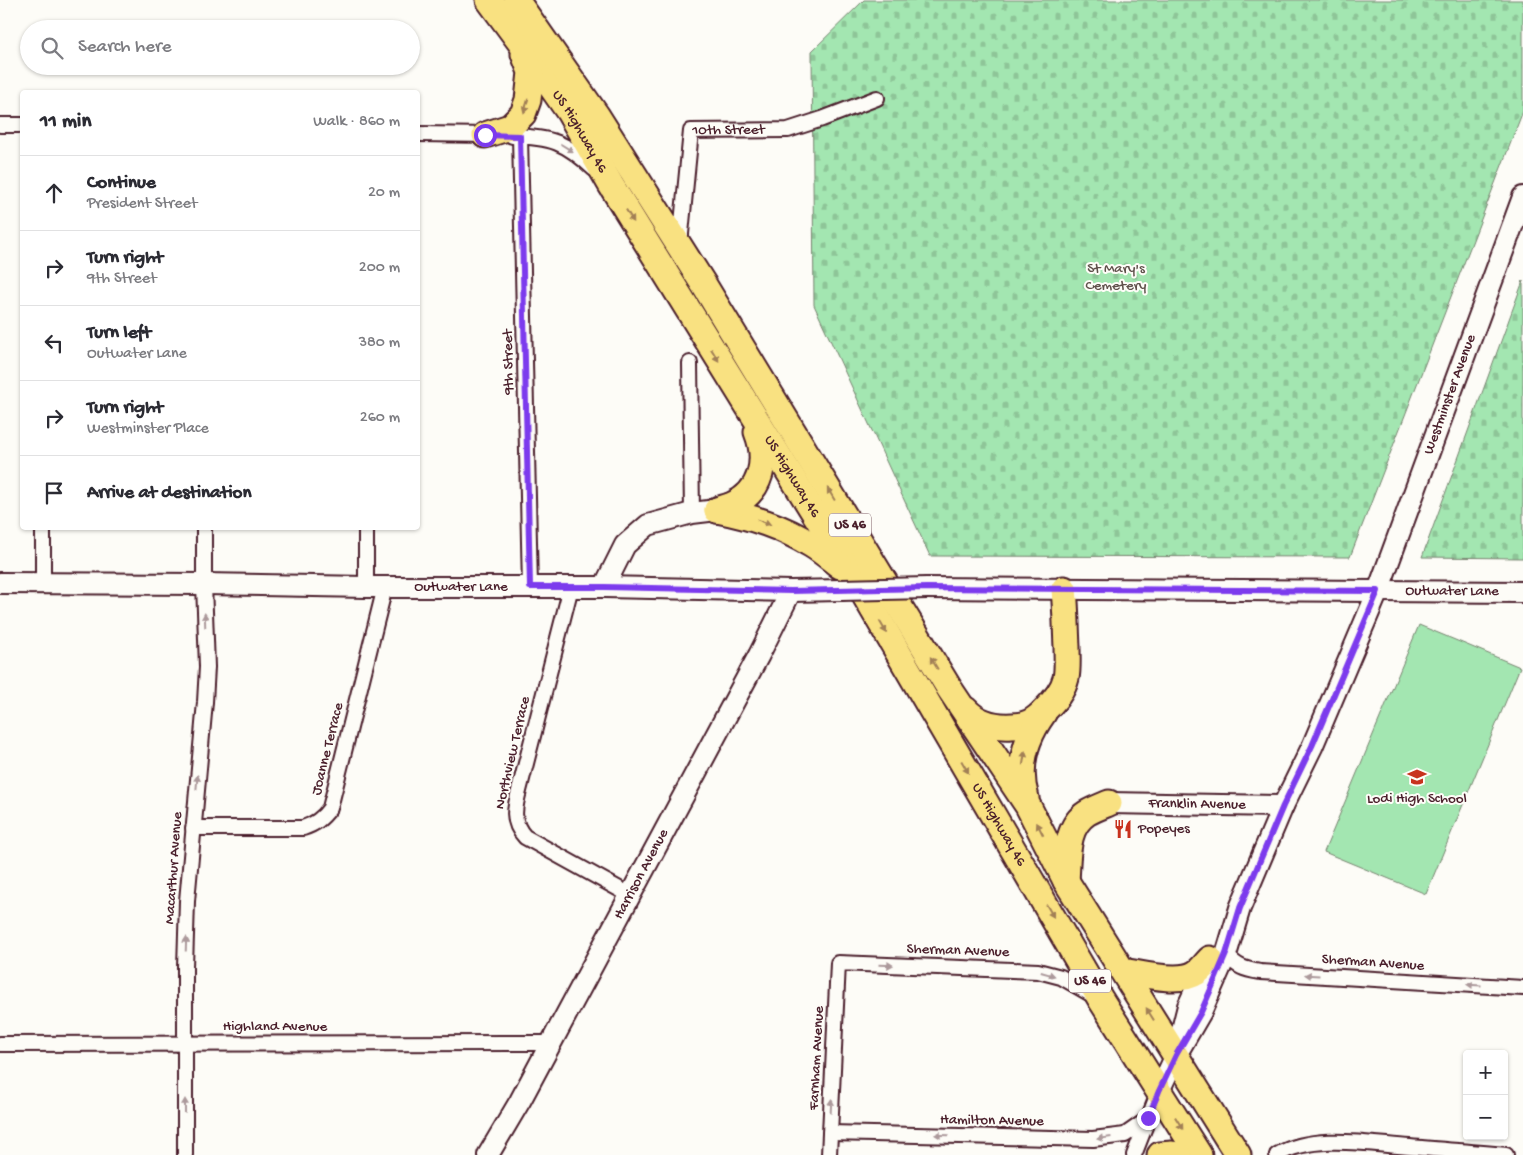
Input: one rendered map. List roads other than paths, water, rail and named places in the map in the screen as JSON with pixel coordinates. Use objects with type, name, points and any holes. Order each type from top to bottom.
[{"type":"highway","name":"US Highway 46","points":[[489,0],[569,112],[744,402],[847,583],[1101,1000],[1159,1091]]},
{"type":"highway","name":"US Highway 46","points":[[516,0],[597,116],[680,247],[949,688],[1028,806],[1066,880],[1176,1055]]},
{"type":"highway","points":[[485,135],[510,127],[523,114],[528,100],[531,72],[520,42]]},
{"type":"highway","points":[[717,510],[732,506],[745,497],[754,487],[760,474],[763,460],[762,445],[744,402]]},
{"type":"highway","points":[[717,510],[750,517],[785,530],[814,546],[847,583]]},
{"type":"highway","points":[[949,688],[971,716],[982,721],[993,725],[1021,726],[1032,722],[1059,696],[1066,679],[1064,590]]},
{"type":"highway","points":[[1028,806],[1022,779],[1024,752],[1034,728],[1046,710]]},
{"type":"highway","points":[[1066,880],[1068,844],[1075,823],[1087,813],[1109,803]]},
{"type":"highway","points":[[1123,971],[1157,977],[1177,978],[1196,974],[1218,957]]},
{"type":"highway","name":"US 46","points":[[1176,1055],[1238,1155]]},
{"type":"highway","name":"US 46","points":[[1159,1091],[1200,1155]]},
{"type":"highway","points":[[1160,1155],[1179,1155]]},
{"type":"street","name":"10th Street","points":[[680,247],[691,131],[788,130],[877,98]]},
{"type":"street","points":[[0,125],[20,125]]},
{"type":"street","points":[[420,134],[546,138],[563,145],[584,159],[611,184]]},
{"type":"street","name":"9th Street","points":[[520,136],[530,587]]},
{"type":"street","name":"Westminster Avenue","points":[[1159,1091],[1176,1055],[1188,1006],[1218,957],[1283,806],[1312,746],[1378,591],[1523,197]]},
{"type":"street","points":[[690,363],[692,513]]},
{"type":"street","points":[[604,587],[625,545],[648,526],[692,513],[717,510]]},
{"type":"street","points":[[43,530],[43,583]]},
{"type":"street","name":"Macarthur Avenue","points":[[185,1155],[187,901],[205,702],[204,530]]},
{"type":"street","name":"Joanne Terrace","points":[[193,828],[303,828],[315,824],[330,808],[376,587],[366,530]]},
{"type":"street","name":"Outwater Lane","points":[[0,583],[376,587],[604,587],[791,591],[847,583],[927,588],[1064,590],[1523,592]]},
{"type":"street","name":"Northview Terrace","points":[[571,587],[514,811],[515,821],[525,837],[630,895]]},
{"type":"street","name":"Harrison Avenue","points":[[488,1155],[520,1101],[759,655],[791,591]]},
{"type":"street","name":"Franklin Avenue","points":[[1109,803],[1283,806]]},
{"type":"street","name":"Sherman Avenue","points":[[1218,957],[1244,969],[1260,972],[1523,988]]},
{"type":"street","name":"Sherman Avenue","points":[[838,963],[1038,971],[1061,977],[1101,1000]]},
{"type":"street","name":"Farnham Avenue","points":[[829,1155],[838,963]]},
{"type":"street","name":"Highland Avenue","points":[[0,1044],[551,1043]]},
{"type":"street","points":[[1134,1155],[1159,1091]]},
{"type":"street","name":"Hamilton Avenue","points":[[830,1132],[1093,1139],[1124,1135],[1148,1118]]},
{"type":"street","points":[[1277,1155],[1308,1143],[1343,1142],[1506,1155]]},
{"type":"place","name":"Lodi High School","points":[[1417,777]]},
{"type":"place","name":"Popeyes","points":[[1123,829]]},
{"type":"park label","name":"St Mary's Cemetery","points":[[1116,278]]}]
